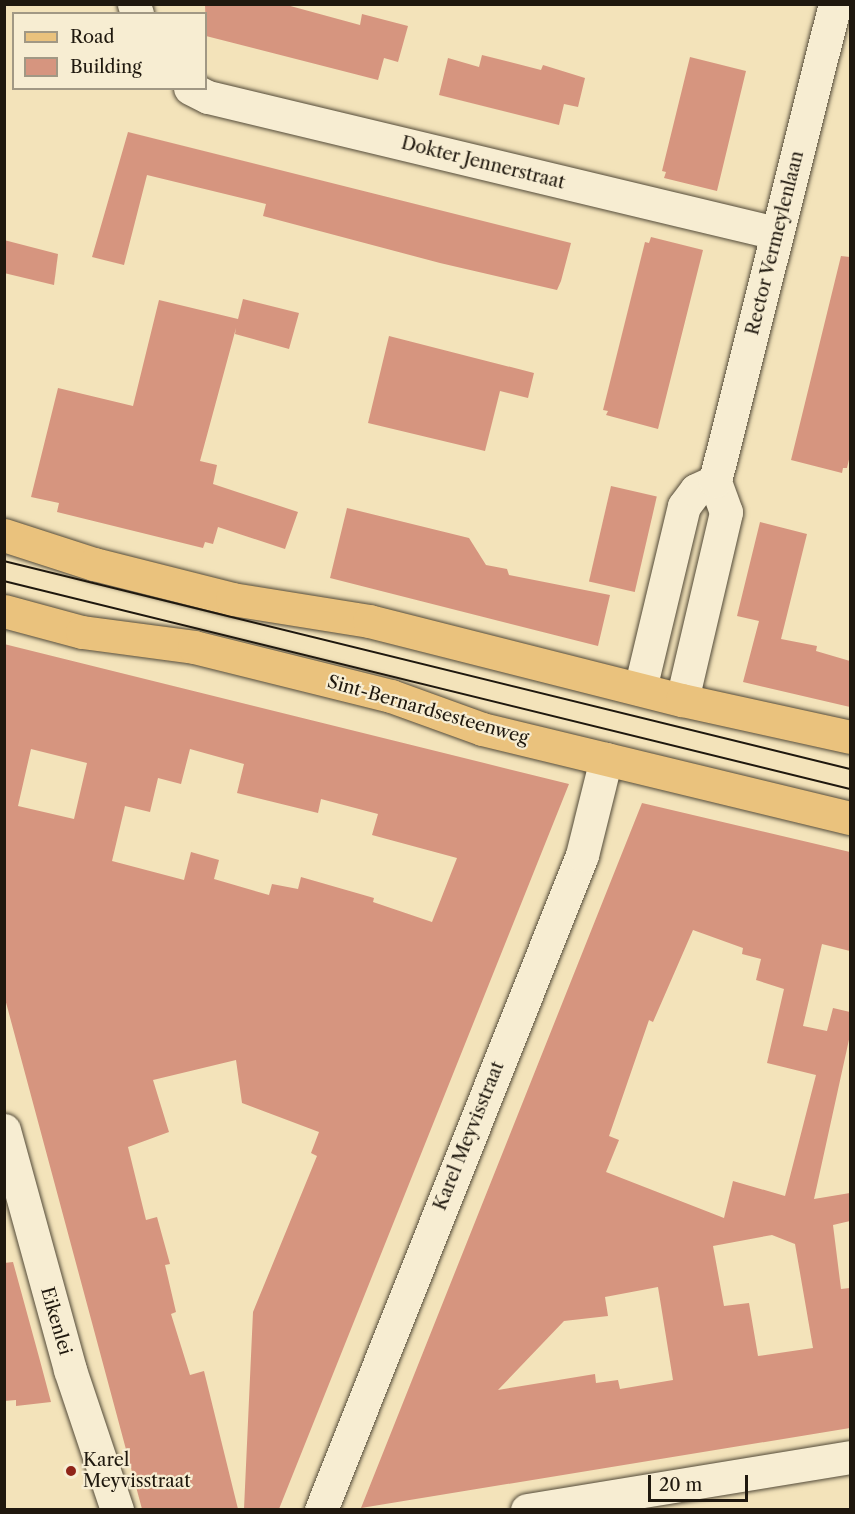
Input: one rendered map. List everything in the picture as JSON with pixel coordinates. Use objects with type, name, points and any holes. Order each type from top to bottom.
[{"type":"main road","points":[[4,535],[94,564],[232,599],[369,621],[682,700],[850,737]]},
{"type":"main road","name":"Sint-Bernardsesteenweg","points":[[4,611],[82,632],[164,641],[206,650],[392,696],[482,729],[850,818]]},
{"type":"street","name":"Rector Vermeylenlaan","points":[[716,481],[776,233],[835,4]]},
{"type":"street","name":"Dokter Jennerstraat","points":[[194,90],[208,97],[776,233]]},
{"type":"street","points":[[640,689],[684,506],[696,490],[716,481],[726,512],[682,700]]},
{"type":"street","points":[[661,603],[703,611]]},
{"type":"street","name":"Karel Meyvisstraat","points":[[321,1509],[582,855],[606,759]]},
{"type":"street","name":"Eikenlei","points":[[4,1130],[70,1370],[117,1509]]},
{"type":"street","points":[[527,1509],[666,1499],[850,1457]]},
{"type":"building","points":[[205,4],[283,4],[360,25],[362,14],[408,26],[398,62],[384,58],[378,80],[207,36]]},
{"type":"building","points":[[482,55],[541,70],[543,65],[585,78],[578,107],[564,104],[559,125],[439,95],[448,58],[479,67]]},
{"type":"building","points":[[690,57],[746,71],[717,191],[664,178],[666,172],[662,171]]},
{"type":"building","points":[[128,132],[571,243],[561,281],[557,290],[440,263],[263,216],[266,204],[147,175],[124,265],[92,257]]},
{"type":"building","points":[[651,237],[703,250],[658,429],[606,415],[608,411],[603,410],[645,242],[649,243]]},
{"type":"building","points":[[4,240],[58,254],[54,285],[4,273]]},
{"type":"building","points":[[841,256],[850,257],[850,455],[847,468],[843,468],[842,473],[791,460]]},
{"type":"building","points":[[243,299],[299,313],[289,349],[235,334],[236,328],[200,461],[217,465],[213,484],[298,512],[285,549],[218,527],[213,544],[205,542],[203,548],[57,512],[59,503],[31,497],[58,388],[133,406],[159,300],[238,319]]},
{"type":"building","points":[[389,336],[534,373],[528,398],[500,391],[485,451],[368,423]]},
{"type":"building","points":[[611,486],[657,497],[635,592],[589,581]]},
{"type":"building","points":[[347,508],[469,538],[486,565],[507,569],[509,575],[610,595],[598,646],[330,578]]},
{"type":"building","points":[[760,522],[807,534],[781,639],[817,646],[816,651],[850,661],[850,707],[743,682],[759,621],[737,616]]},
{"type":"building","points":[[4,644],[569,784],[279,1509],[244,1509],[253,1312],[317,1156],[311,1153],[319,1132],[242,1103],[236,1060],[153,1080],[169,1132],[128,1147],[146,1220],[157,1217],[170,1264],[165,1265],[176,1312],[171,1314],[190,1375],[204,1371],[238,1509],[142,1509],[4,995]],"holes":[[[31,749],[87,763],[74,819],[18,806]],[[190,749],[244,764],[237,793],[318,813],[321,799],[378,814],[372,835],[457,858],[432,922],[373,902],[374,898],[301,877],[298,889],[272,884],[269,895],[214,879],[219,860],[191,852],[184,880],[112,861],[125,806],[150,812],[158,778],[181,784]]]},
{"type":"building","points":[[642,803],[850,852],[850,951],[822,944],[803,1026],[827,1031],[833,1008],[850,1012],[850,1035],[814,1199],[850,1193],[850,1221],[833,1225],[841,1289],[850,1288],[850,1428],[361,1508]],"holes":[[[693,930],[743,948],[742,954],[761,959],[756,980],[784,989],[767,1063],[816,1075],[785,1196],[733,1181],[724,1218],[606,1172],[619,1140],[609,1136],[649,1020],[653,1022]],[[772,1235],[795,1244],[813,1348],[758,1356],[749,1303],[724,1306],[713,1246]],[[658,1287],[673,1380],[620,1389],[618,1380],[596,1383],[595,1374],[498,1390],[564,1321],[608,1316],[605,1297]]]},
{"type":"building","points":[[13,1262],[51,1402],[16,1406],[16,1400],[4,1401],[4,1263]]},
{"type":"tram line","points":[[4,561],[850,769]]},
{"type":"tram line","points":[[4,581],[850,789]]},
{"type":"place","name":"Karel Meyvisstraat","points":[[71,1471]]}]
